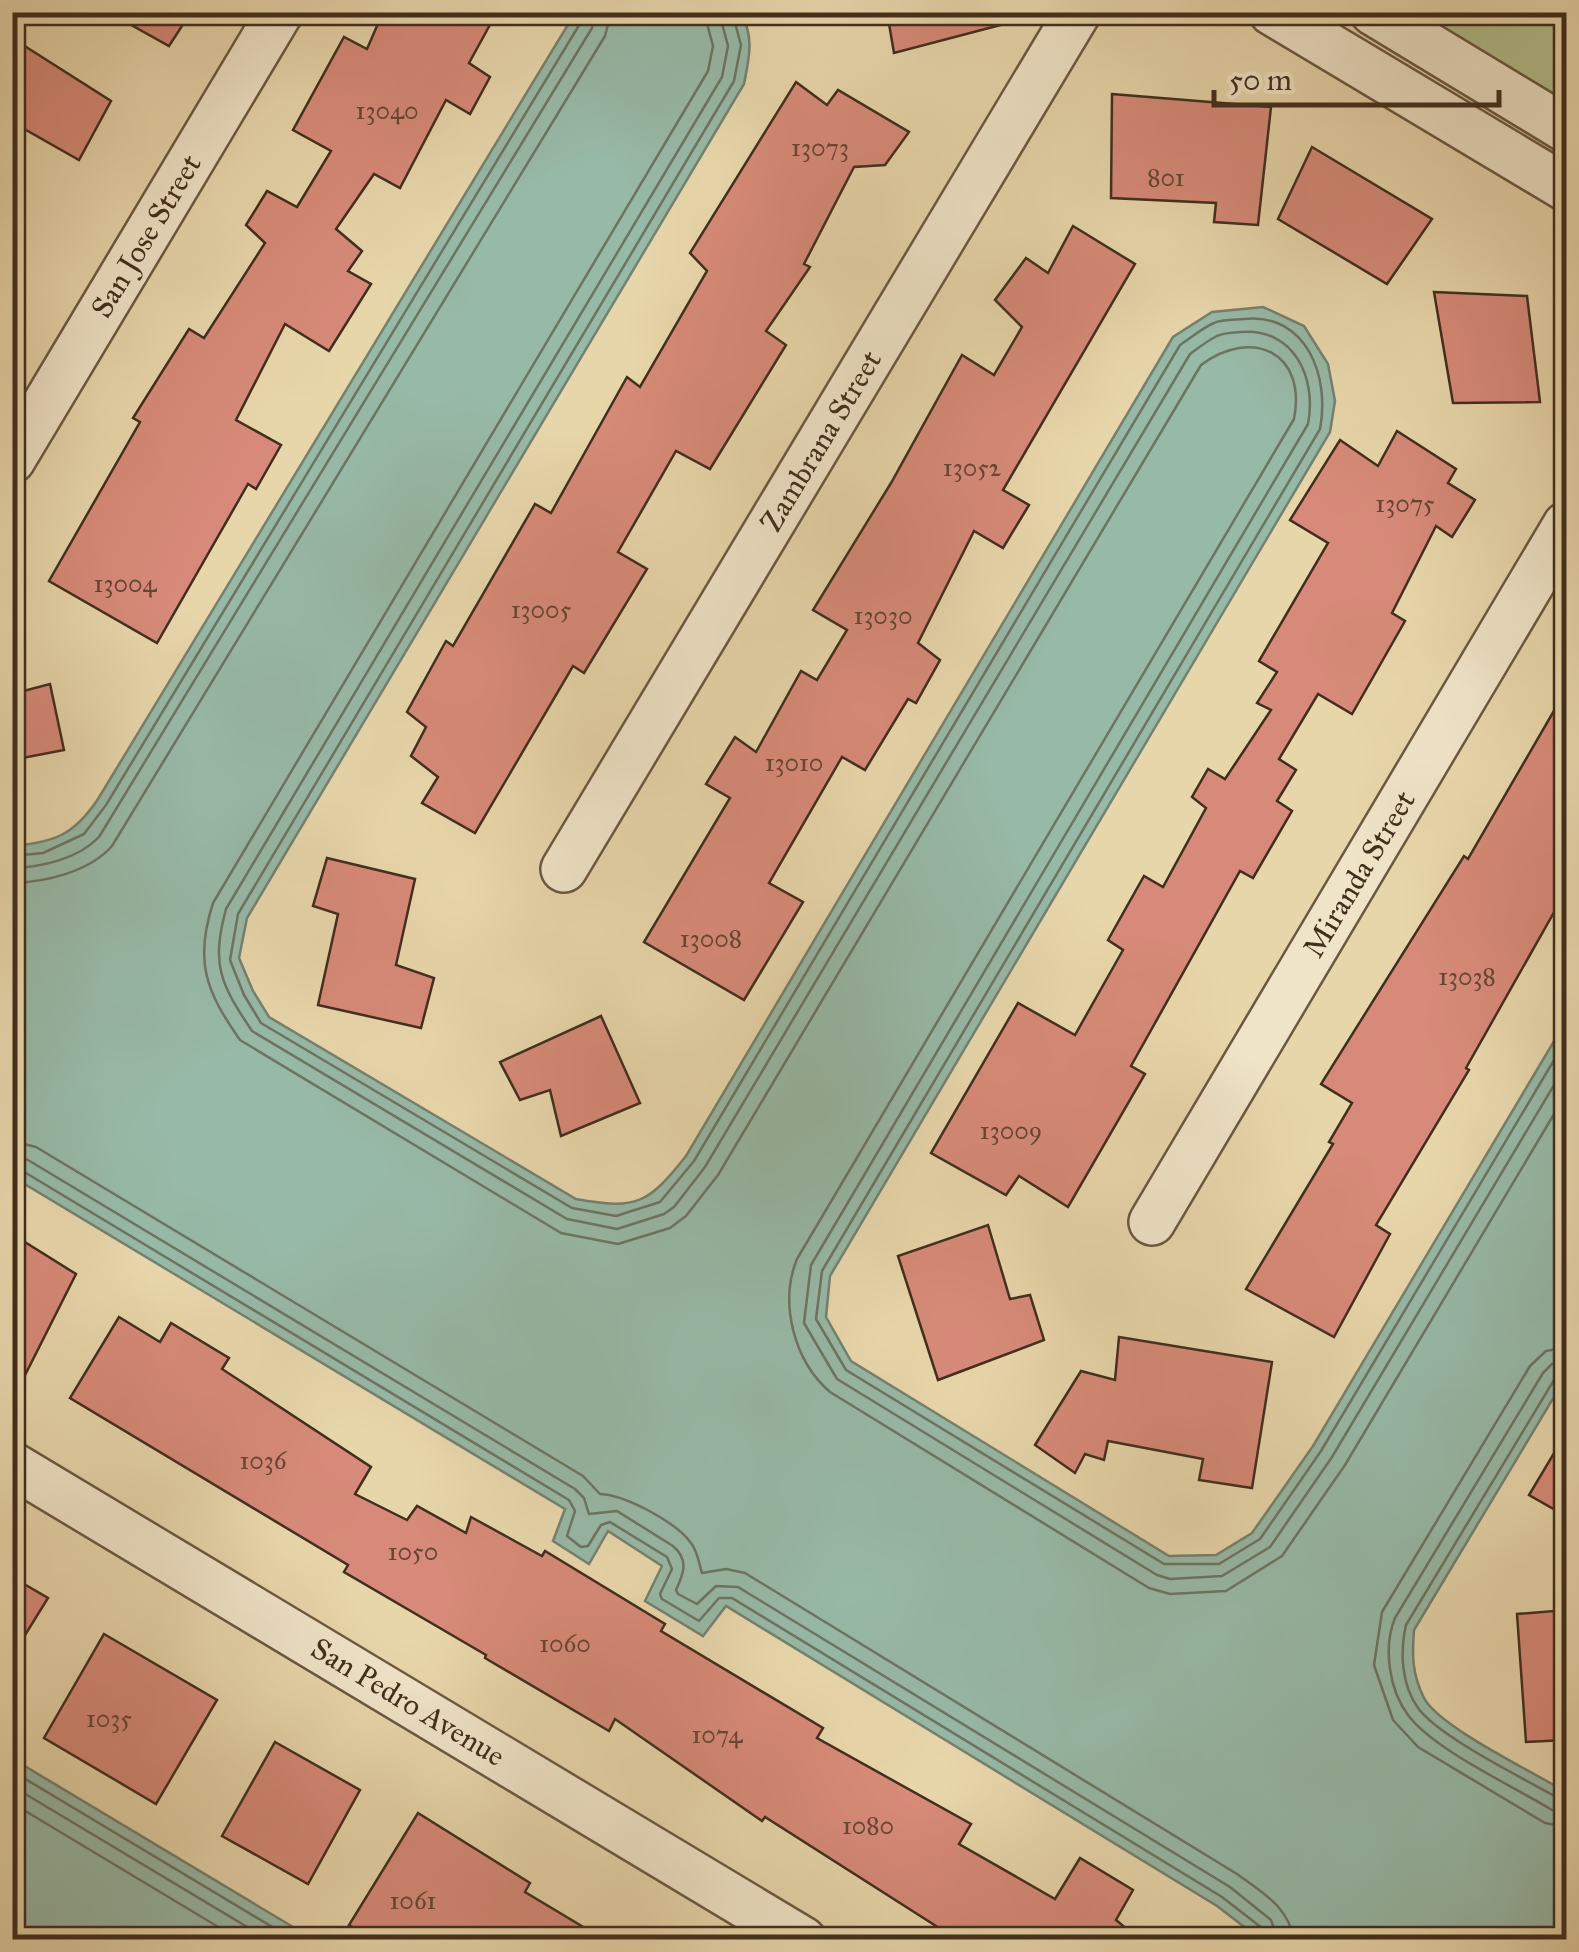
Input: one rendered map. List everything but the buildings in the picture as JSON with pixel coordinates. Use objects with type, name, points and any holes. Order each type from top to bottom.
[{"type":"street","name":"San Jose Street","points":[[12,460],[280,12]]},
{"type":"street","name":"Zambrana Street","points":[[564,869],[1078,12]]},
{"type":"street","points":[[1272,12],[1566,188]]},
{"type":"street","points":[[1373,12],[1566,129]]},
{"type":"street","name":"Miranda Street","points":[[1152,1222],[1566,525]]},
{"type":"street","name":"San Pedro Avenue","points":[[12,1465],[803,1940]]},
{"type":"green space","points":[[1391,13],[1566,13],[1566,119]]},
{"type":"water","points":[[575,13],[740,13],[749,39],[744,84],[247,918],[239,958],[253,991],[269,1017],[576,1199],[614,1204],[651,1194],[686,1156],[1173,337],[1212,312],[1263,307],[1304,326],[1328,364],[1335,401],[1330,432],[830,1276],[826,1317],[851,1361],[1169,1556],[1216,1555],[1252,1533],[1313,1446],[1566,1021],[1566,1377],[1414,1630],[1413,1648],[1417,1681],[1433,1710],[1489,1749],[1566,1792],[1566,1939],[1260,1939],[1217,1906],[726,1606],[703,1636],[645,1601],[662,1566],[608,1531],[589,1564],[553,1541],[565,1509],[13,1177],[13,846],[52,839],[72,829],[98,799]]},
{"type":"water","points":[[13,1759],[313,1939],[13,1939]]}]
